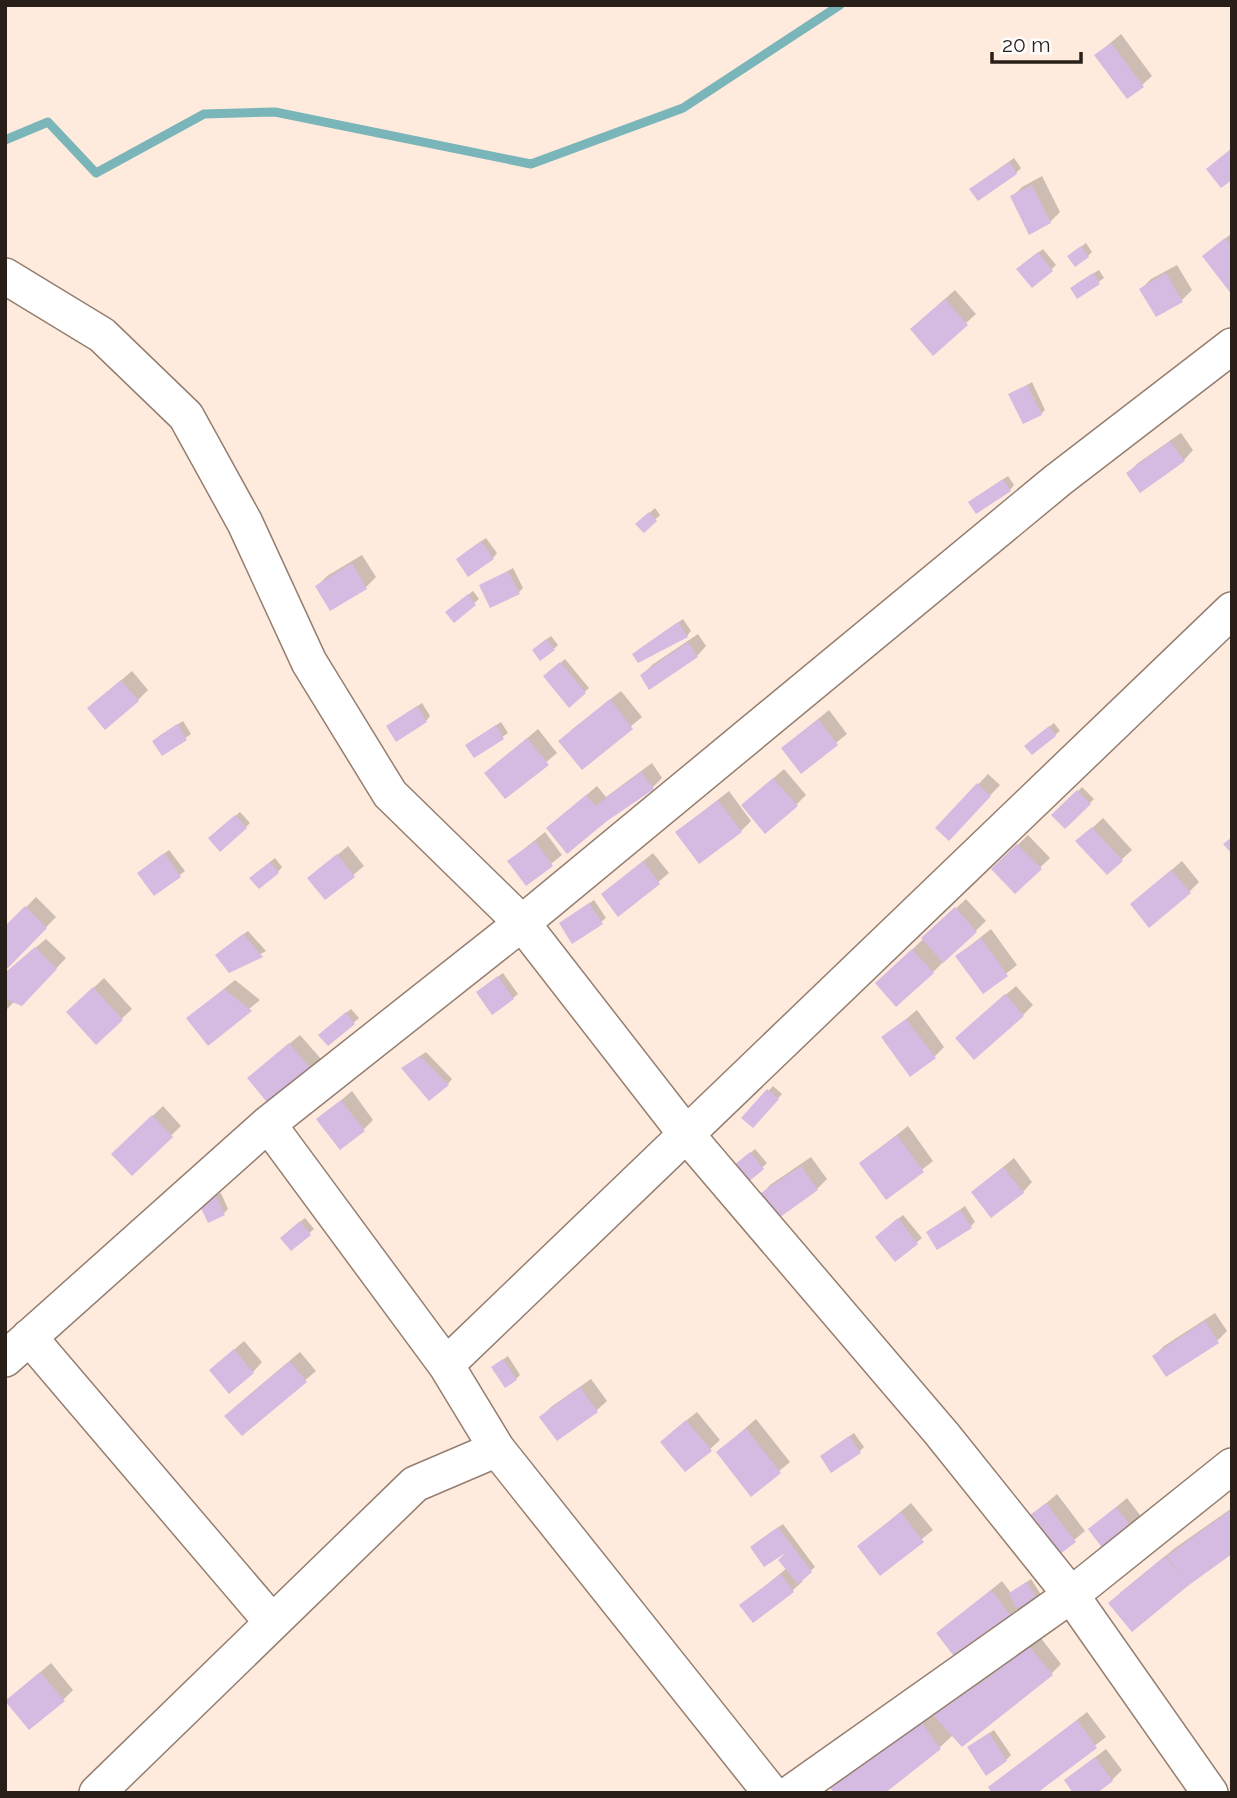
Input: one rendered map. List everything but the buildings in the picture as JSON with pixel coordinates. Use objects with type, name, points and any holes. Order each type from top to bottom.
[{"type":"street","points":[[5,276],[102,335],[186,416],[245,523],[309,662],[390,794],[522,923],[686,1134],[942,1434],[1071,1595],[1210,1793]]},
{"type":"street","points":[[272,1622],[17,1348],[268,1124],[522,923],[1058,480],[1232,346]]},
{"type":"street","points":[[446,1365],[1232,610]]},
{"type":"street","points":[[268,1124],[446,1365],[496,1449],[771,1793]]},
{"type":"street","points":[[97,1793],[415,1484],[496,1449]]},
{"type":"street","points":[[791,1793],[1071,1595],[1232,1466]]},
{"type":"waterway","points":[[5,140],[48,122],[96,173],[204,114],[275,112],[531,164],[683,108],[840,5]]}]
